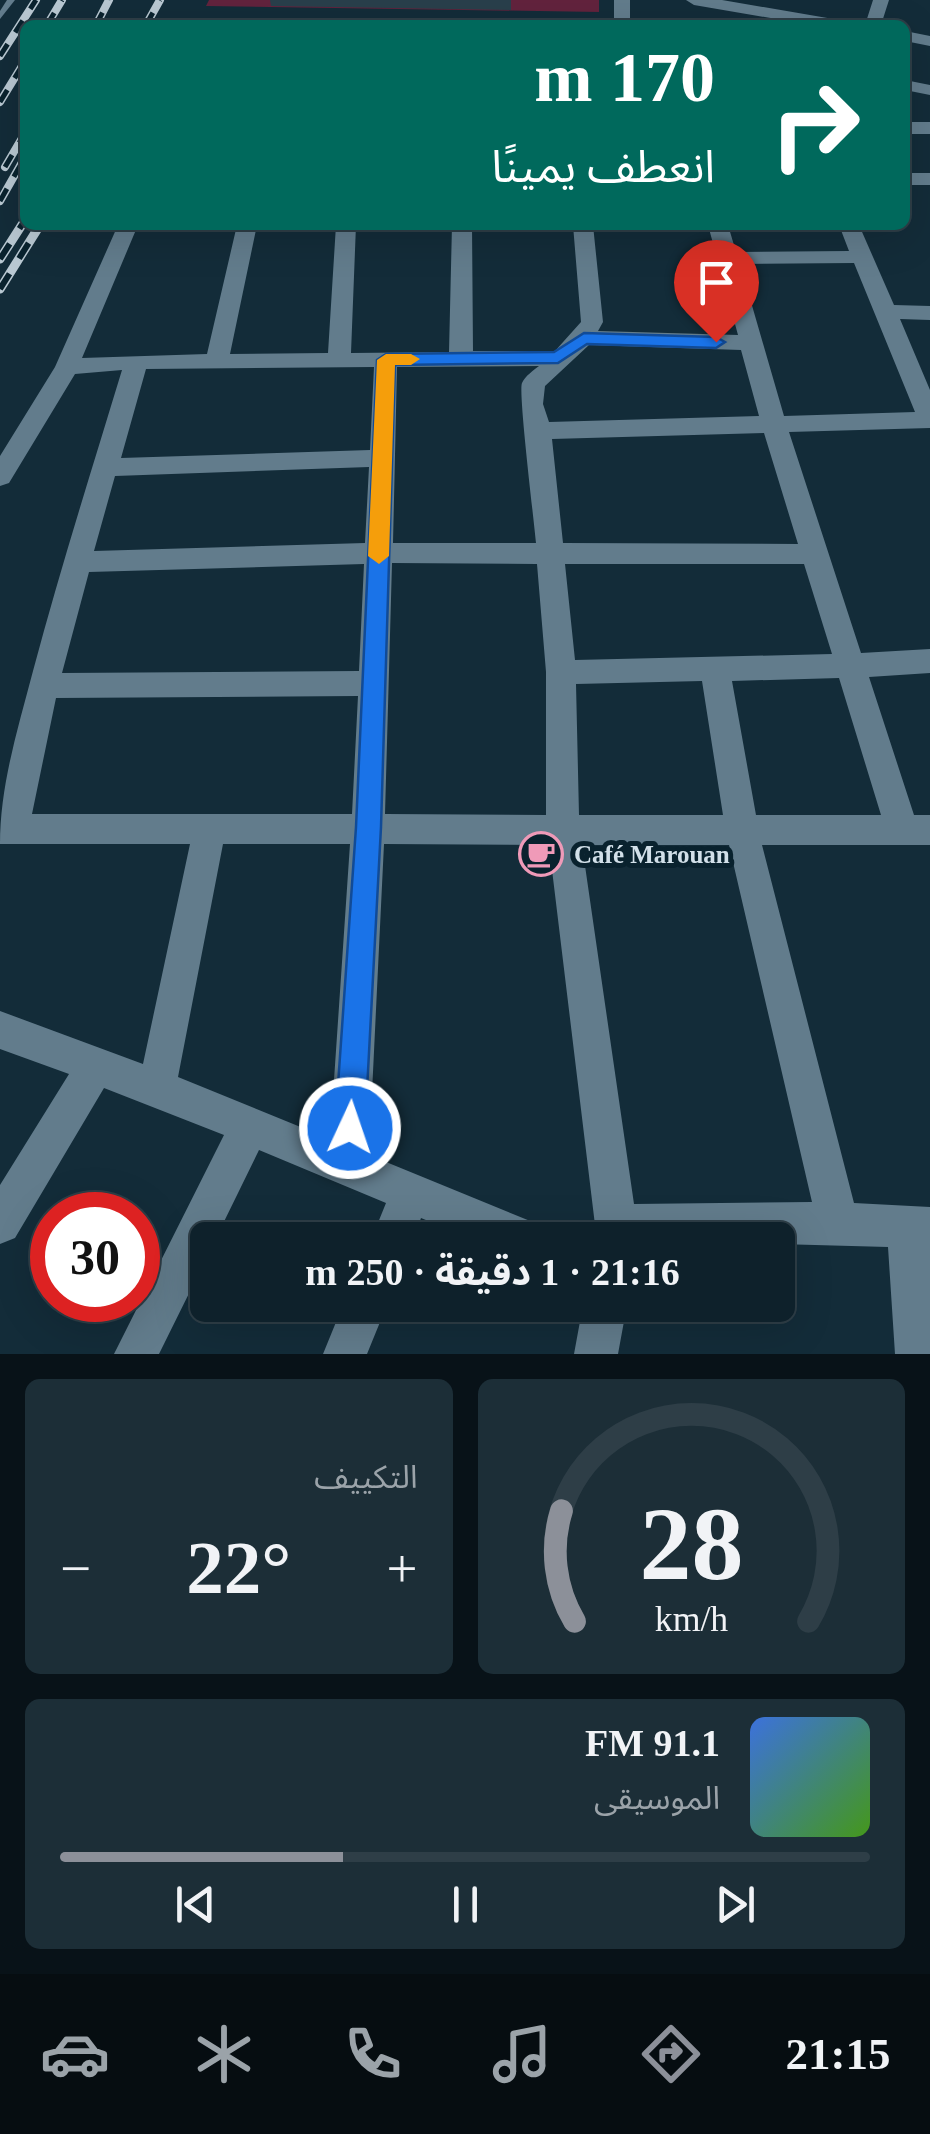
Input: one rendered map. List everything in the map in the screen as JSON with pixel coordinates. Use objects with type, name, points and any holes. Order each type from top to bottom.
[{"type":"street","points":[[705,1],[817,20]]},
{"type":"street","points":[[0,477],[67,367],[126,230]]},
{"type":"street","points":[[217,362],[247,230]]},
{"type":"street","points":[[338,361],[346,230]]},
{"type":"street","points":[[461,359],[462,230]]},
{"type":"street","points":[[583,230],[592,322],[584,338],[533,384],[532,404],[540,431],[561,672],[563,827],[615,1222]]},
{"type":"street","points":[[136,362],[76,562],[6,829],[916,830],[849,666],[774,425],[719,230]]},
{"type":"street","points":[[540,431],[930,420],[850,230]]},
{"type":"street","points":[[727,258],[862,257]]},
{"type":"street","points":[[885,312],[930,314]]},
{"type":"street","points":[[584,338],[750,344]]},
{"type":"street","points":[[67,367],[136,362],[558,358]]},
{"type":"street","points":[[348,1165],[368,827],[386,360]]},
{"type":"street","points":[[106,467],[383,458]]},
{"type":"street","points":[[76,562],[379,553],[814,554]]},
{"type":"street","points":[[561,672],[849,666],[930,660]]},
{"type":"street","points":[[714,666],[742,830],[838,1223]]},
{"type":"street","points":[[45,686],[372,683]]},
{"type":"street","points":[[157,1088],[210,827]]},
{"type":"street","points":[[0,1030],[157,1088],[483,1222]]},
{"type":"street","points":[[0,1223],[95,1067]]},
{"type":"street","points":[[136,1354],[249,1127]]},
{"type":"street","points":[[400,1222],[412,1192]]},
{"type":"street","points":[[795,1225],[919,1226],[916,1354]]},
{"type":"street","points":[[345,1354],[358,1322]]},
{"type":"street","points":[[596,1354],[602,1322]]},
{"type":"lane","points":[[0,18],[11,0]]},
{"type":"shaded area","points":[[209,0],[599,0],[599,12],[206,6]]},
{"type":"railway","points":[[23,20],[36,0]]},
{"type":"railway","points":[[50,20],[62,0]]},
{"type":"railway","points":[[99,20],[109,0]]},
{"type":"railway","points":[[149,20],[160,0]]},
{"type":"railway","points":[[0,56],[20,25]]},
{"type":"railway","points":[[0,102],[20,69]]},
{"type":"railway","points":[[5,167],[20,142]]},
{"type":"railway","points":[[0,201],[20,166]]},
{"type":"railway","points":[[0,259],[20,228]]},
{"type":"railway","points":[[0,289],[37,230]]},
{"type":"slow traffic","points":[[379,556],[386,360],[411,359]]},
{"type":"place","name":"Café Marouan","points":[[541,854]]},
{"type":"route","points":[[350,1128],[368,827],[386,360],[558,358],[584,338],[716,342]]}]
